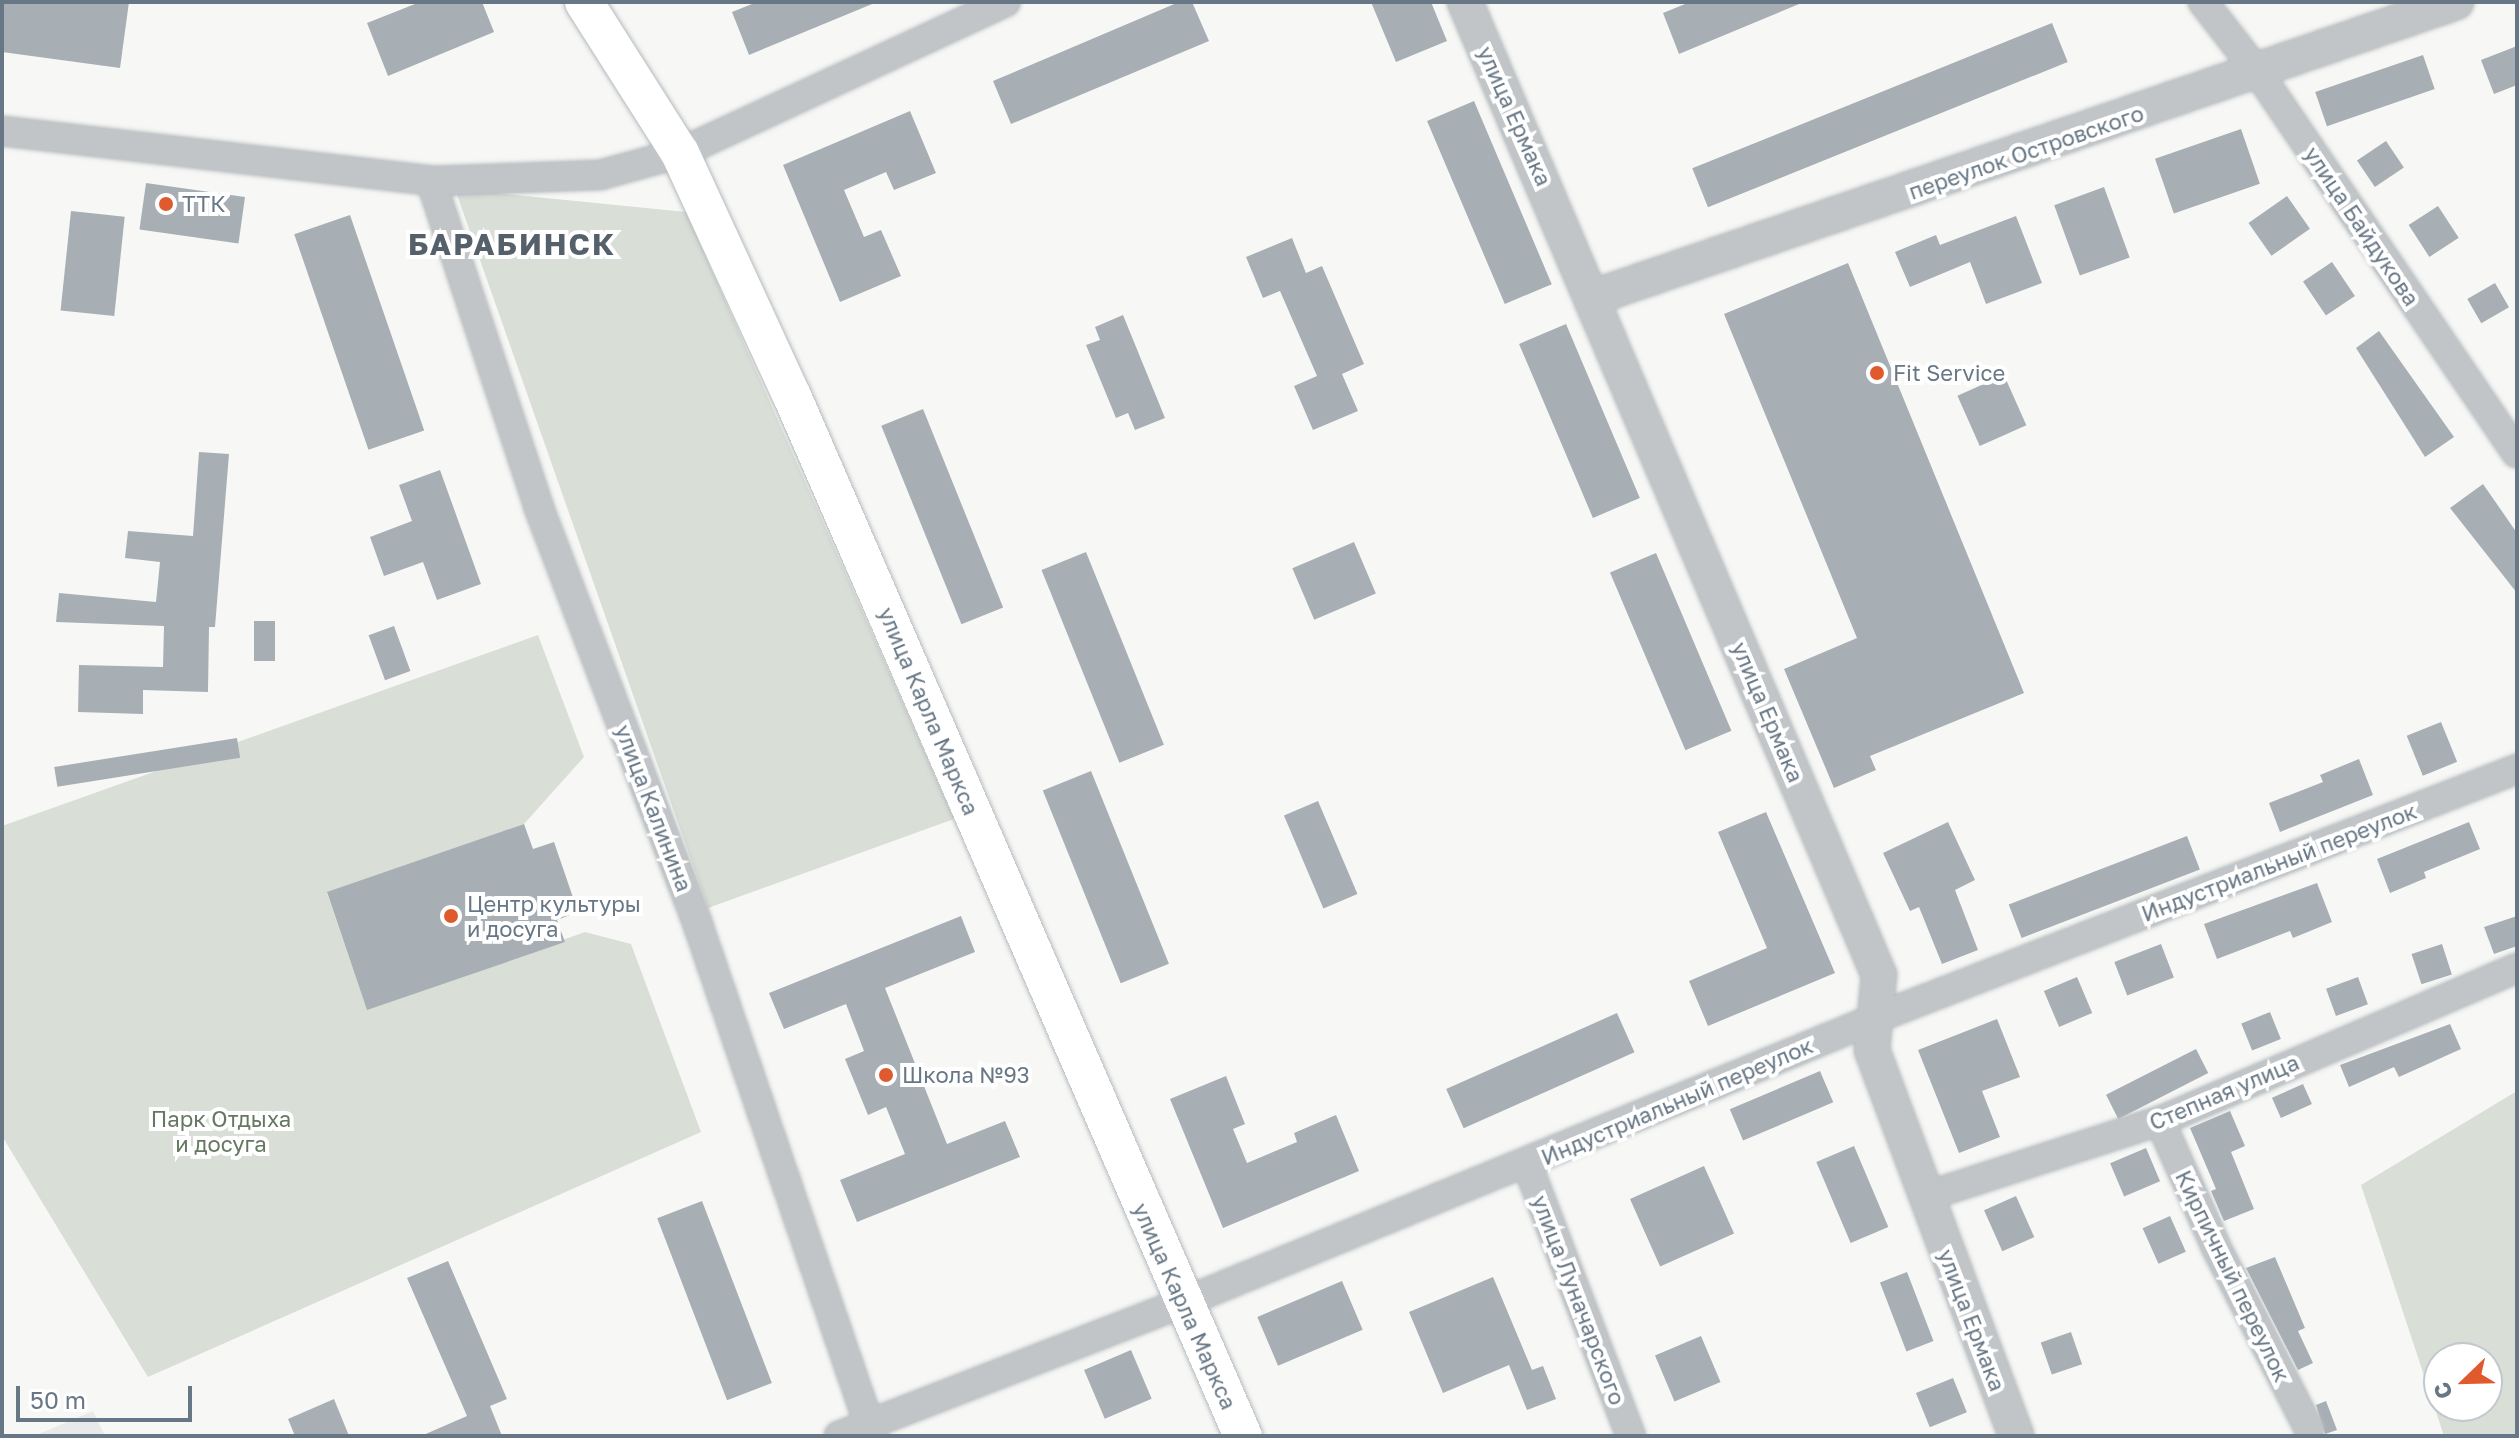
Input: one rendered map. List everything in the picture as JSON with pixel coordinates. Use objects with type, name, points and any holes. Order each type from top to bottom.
[{"type":"main road","name":"улица Карла Маркса","points":[[584,2],[680,153],[792,396],[1182,1303],[1243,1436]]},
{"type":"street","points":[[2,131],[431,181],[600,175],[680,153],[1006,2]]},
{"type":"street","name":"улица Ермака","points":[[1465,2],[1594,297],[1879,975],[1879,1017],[1872,1050],[1924,1197],[2016,1436]]},
{"type":"street","name":"улица Байдукова","points":[[2203,2],[2259,74],[2517,453]]},
{"type":"street","name":"переулок Островского","points":[[1594,297],[2259,74],[2456,2]]},
{"type":"street","name":"улица Калинина","points":[[431,181],[539,508],[697,922],[870,1431]]},
{"type":"street","name":"Индустриальный переулок","points":[[839,1436],[870,1431],[1879,1017],[2517,769]]},
{"type":"street","name":"Степная улица","points":[[1924,1197],[2160,1121],[2517,968]]},
{"type":"street","name":"Кирпичный переулок","points":[[2160,1121],[2216,1247],[2309,1429]]},
{"type":"street","name":"улица Луначарского","points":[[1527,1164],[1631,1436]]},
{"type":"shaded area","points":[[93,1411],[105,1436],[34,1436]]},
{"type":"green space","points":[[455,189],[686,212],[954,819],[708,908]]},
{"type":"green space","name":"Парк Отдыха и досуга","points":[[538,635],[584,757],[524,824],[327,893],[367,1009],[585,932],[631,944],[701,1132],[148,1377],[2,1136],[2,826]]},
{"type":"green space","points":[[2517,1091],[2517,1436],[2444,1436],[2439,1422],[2503,1422],[2503,1342],[2423,1342],[2423,1372],[2361,1185]]},
{"type":"building","points":[[2,2],[129,2],[120,68],[2,52]]},
{"type":"building","points":[[420,2],[482,2],[494,32],[388,76],[367,23]]},
{"type":"building","points":[[757,2],[877,2],[749,55],[732,12]]},
{"type":"building","points":[[1179,2],[1192,2],[1209,41],[1011,124],[993,81]]},
{"type":"building","points":[[1371,2],[1431,2],[1447,41],[1396,62]]},
{"type":"building","points":[[1690,2],[1804,2],[1679,54],[1663,13]]},
{"type":"building","points":[[2052,23],[2068,62],[1708,207],[1692,168]]},
{"type":"building","points":[[2517,46],[2517,85],[2494,94],[2481,60]]},
{"type":"building","points":[[2423,55],[2435,89],[2327,126],[2315,92]]},
{"type":"building","points":[[1474,101],[1552,284],[1505,304],[1427,121]]},
{"type":"building","points":[[910,111],[936,173],[894,190],[886,172],[844,190],[864,237],[881,230],[901,276],[840,302],[783,165]]},
{"type":"building","points":[[2241,129],[2260,184],[2174,213],[2155,159]]},
{"type":"building","points":[[2386,141],[2404,168],[2375,187],[2357,161]]},
{"type":"building","points":[[146,183],[245,197],[238,243],[139,230]]},
{"type":"building","points":[[2104,187],[2130,257],[2080,276],[2054,205]]},
{"type":"building","points":[[2287,196],[2310,229],[2271,256],[2248,223]]},
{"type":"building","points":[[2438,206],[2459,238],[2429,257],[2409,225]]},
{"type":"building","points":[[71,211],[125,217],[114,316],[61,310]]},
{"type":"building","points":[[350,215],[424,431],[368,450],[294,234]]},
{"type":"building","points":[[2016,216],[2042,283],[1986,304],[1970,262],[1910,287],[1895,252],[1936,235],[1940,245]]},
{"type":"building","points":[[1292,238],[1306,273],[1322,266],[1364,364],[1342,374],[1358,411],[1313,430],[1294,386],[1317,376],[1280,291],[1263,298],[1246,257]]},
{"type":"building","points":[[2332,262],[2355,296],[2326,316],[2303,282]]},
{"type":"building","points":[[1848,263],[2024,693],[1870,756],[1876,770],[1834,788],[1784,669],[1857,638],[1724,314]]},
{"type":"building","points":[[2495,283],[2509,307],[2481,323],[2467,299]]},
{"type":"building","points":[[1123,315],[1165,418],[1135,430],[1128,413],[1116,418],[1086,345],[1100,340],[1095,327]]},
{"type":"building","points":[[1566,324],[1640,498],[1593,518],[1519,344]]},
{"type":"building","points":[[2379,331],[2454,437],[2425,457],[2356,348]]},
{"type":"building","points":[[2004,375],[2026,425],[1980,446],[1957,396]]},
{"type":"building","points":[[923,409],[1003,607],[961,624],[881,426]]},
{"type":"building","points":[[199,452],[229,454],[215,627],[209,627],[208,692],[143,690],[143,714],[78,712],[79,665],[163,667],[164,626],[56,622],[59,593],[156,602],[160,562],[125,558],[128,531],[193,536]]},
{"type":"building","points":[[440,470],[481,584],[437,600],[423,562],[384,576],[370,537],[412,521],[399,485]]},
{"type":"building","points":[[2483,484],[2517,533],[2517,593],[2450,508]]},
{"type":"building","points":[[1354,542],[1376,594],[1314,620],[1292,568]]},
{"type":"building","points":[[1086,552],[1164,745],[1119,763],[1041,570]]},
{"type":"building","points":[[1656,553],[1731,731],[1685,750],[1610,573]]},
{"type":"building","points":[[254,621],[275,621],[275,661],[254,661]]},
{"type":"building","points":[[394,626],[410,671],[385,680],[369,635]]},
{"type":"building","points":[[2441,722],[2457,762],[2423,776],[2407,736]]},
{"type":"building","points":[[237,738],[240,758],[57,787],[54,767]]},
{"type":"building","points":[[2359,759],[2373,795],[2280,832],[2269,803],[2323,782],[2320,775]]},
{"type":"building","points":[[1091,771],[1169,964],[1121,983],[1043,790]]},
{"type":"building","points":[[1318,801],[1357,894],[1323,908],[1284,815]]},
{"type":"building","points":[[1766,812],[1835,973],[1708,1026],[1689,981],[1767,948],[1718,832]]},
{"type":"building","points":[[1948,822],[1975,880],[1955,890],[1978,950],[1942,964],[1919,907],[1910,911],[1883,853]]},
{"type":"building","points":[[2469,822],[2480,849],[2424,872],[2426,878],[2390,893],[2377,859]]},
{"type":"building","name":"Центр культуры и досуга","points":[[524,824],[533,849],[554,842],[578,912],[557,920],[565,942],[367,1010],[327,892]]},
{"type":"building","points":[[2187,836],[2200,870],[2022,938],[2009,904]]},
{"type":"building","points":[[2317,883],[2332,922],[2293,938],[2290,931],[2217,959],[2204,924]]},
{"type":"building","name":"Школа №93","points":[[961,916],[975,952],[885,988],[947,1144],[1005,1121],[1020,1157],[857,1222],[840,1180],[905,1154],[886,1107],[868,1115],[845,1059],[864,1051],[846,1004],[784,1029],[769,993]]},
{"type":"building","points":[[2517,916],[2517,946],[2494,954],[2484,927]]},
{"type":"building","points":[[2161,944],[2174,978],[2127,996],[2114,962]]},
{"type":"building","points":[[2442,944],[2452,974],[2421,984],[2412,954]]},
{"type":"building","points":[[2077,977],[2092,1013],[2059,1027],[2044,991]]},
{"type":"building","points":[[2358,977],[2368,1004],[2336,1016],[2326,989]]},
{"type":"building","points":[[2270,1012],[2281,1039],[2252,1051],[2241,1024]]},
{"type":"building","points":[[1617,1013],[1634,1052],[1464,1128],[1446,1089]]},
{"type":"building","points":[[1997,1019],[2020,1077],[1982,1091],[2000,1137],[1959,1153],[1918,1050]]},
{"type":"building","points":[[2450,1024],[2461,1049],[2399,1077],[2394,1067],[2349,1087],[2340,1065]]},
{"type":"building","points":[[2196,1049],[2208,1073],[2118,1119],[2106,1095]]},
{"type":"building","points":[[1820,1071],[1833,1102],[1743,1141],[1730,1109]]},
{"type":"building","points":[[1226,1076],[1245,1124],[1233,1129],[1247,1163],[1297,1142],[1294,1133],[1336,1115],[1359,1171],[1223,1228],[1170,1099]]},
{"type":"building","points":[[2303,1084],[2312,1104],[2281,1118],[2272,1098]]},
{"type":"building","points":[[2230,1111],[2245,1146],[2231,1152],[2254,1209],[2224,1221],[2211,1191],[2216,1189],[2190,1128]]},
{"type":"building","points":[[1854,1146],[1888,1227],[1851,1243],[1816,1162]]},
{"type":"building","points":[[2146,1148],[2160,1181],[2124,1196],[2110,1163]]},
{"type":"building","points":[[1704,1166],[1734,1234],[1660,1267],[1630,1199]]},
{"type":"building","points":[[2016,1196],[2034,1237],[2002,1251],[1984,1210]]},
{"type":"building","points":[[702,1201],[772,1383],[727,1400],[657,1218]]},
{"type":"building","points":[[2170,1216],[2186,1252],[2158,1264],[2143,1228]]},
{"type":"building","points":[[2275,1257],[2305,1328],[2298,1331],[2313,1363],[2298,1370],[2246,1268]]},
{"type":"building","points":[[448,1261],[507,1399],[490,1406],[502,1436],[421,1436],[467,1416],[407,1278]]},
{"type":"building","points":[[1907,1272],[1934,1341],[1906,1351],[1880,1282]]},
{"type":"building","points":[[1493,1277],[1532,1370],[1543,1366],[1556,1399],[1527,1410],[1509,1365],[1443,1393],[1409,1312]]},
{"type":"building","points":[[1342,1281],[1363,1330],[1278,1366],[1257,1317]]},
{"type":"building","points":[[2071,1332],[2082,1364],[2052,1375],[2041,1342]]},
{"type":"building","points":[[1701,1336],[1721,1382],[1675,1402],[1655,1356]]},
{"type":"building","points":[[1131,1350],[1152,1399],[1105,1419],[1084,1370]]},
{"type":"building","points":[[1953,1378],[1967,1412],[1930,1427],[1916,1393]]},
{"type":"building","points":[[334,1399],[349,1436],[295,1436],[288,1419]]},
{"type":"building","points":[[2326,1401],[2337,1430],[2325,1434],[2316,1405]]},
{"type":"place","name":"ТТК","points":[[166,204]]},
{"type":"place","name":"Fit Service","points":[[1877,373]]},
{"type":"place","name":"Центр культуры и досуга","points":[[451,916]]},
{"type":"place","name":"Школа №93","points":[[886,1075]]},
{"type":"district","name":"БАРАБИНСК","points":[[512,244]]}]
